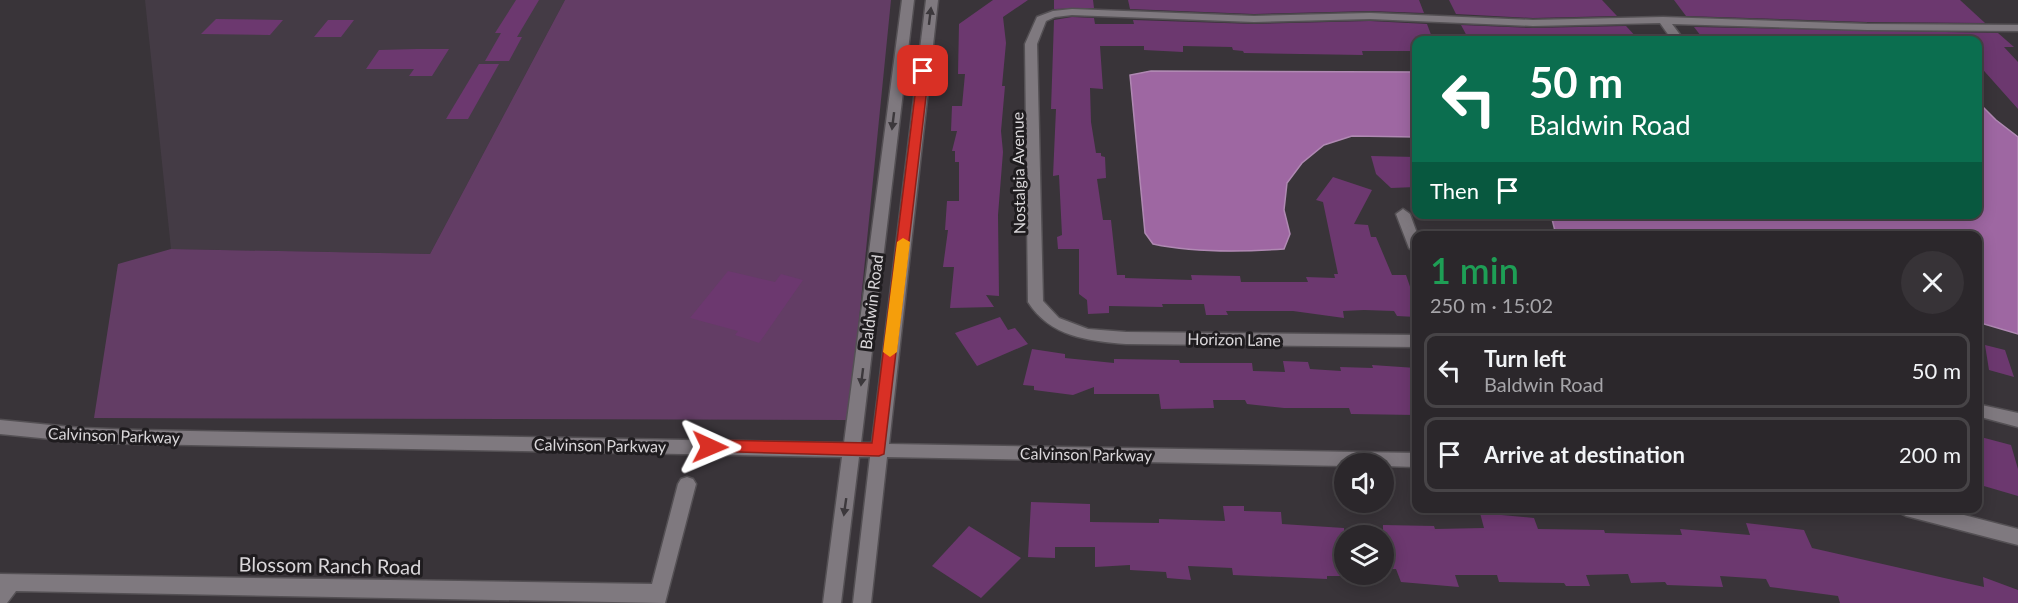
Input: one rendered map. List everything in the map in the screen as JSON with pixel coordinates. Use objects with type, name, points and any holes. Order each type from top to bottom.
[{"type":"street","name":"Baldwin Road","points":[[832,603],[908,0]]},
{"type":"street","name":"Baldwin Road","points":[[862,603],[932,0]]},
{"type":"street","name":"Nostalgia Avenue","points":[[1054,322],[1036,302],[1031,44],[1041,19],[1053,14],[1072,12],[1254,19],[1370,16],[1533,22],[1663,20]]},
{"type":"street","points":[[1663,20],[2018,28]]},
{"type":"street","points":[[1663,20],[1675,36]]},
{"type":"street","points":[[1403,214],[1412,238]]},
{"type":"street","name":"Horizon Lane","points":[[1054,322],[1087,335],[1126,338],[1412,341]]},
{"type":"street","points":[[1982,411],[2018,420]]},
{"type":"street","name":"Calvinson Parkway","points":[[0,428],[138,437],[1412,460]]},
{"type":"street","points":[[657,598],[687,484]]},
{"type":"street","points":[[1925,513],[2018,537]]},
{"type":"street","name":"Blossom Ranch Road","points":[[4,587],[657,598]]},
{"type":"shaded area","points":[[145,0],[565,0],[430,254],[171,249]]},
{"type":"shaded area","points":[[565,0],[891,0],[849,420],[94,418],[118,264],[171,249],[430,254]]},
{"type":"shaded area","points":[[1151,71],[1412,72],[1412,137],[1352,136],[1324,145],[1302,163],[1287,183],[1284,210],[1290,234],[1284,249],[1218,251],[1153,244],[1145,233],[1130,75]]},
{"type":"shaded area","points":[[1982,106],[2018,137],[2018,334],[1982,323],[1982,231],[1555,231],[1552,219],[1982,219]]},
{"type":"building","points":[[516,0],[539,0],[517,37],[522,37],[509,61],[485,61],[501,33],[495,33]]},
{"type":"building","points":[[993,0],[1028,0],[1003,17],[1006,43],[1002,86],[1005,86],[1001,131],[1003,152],[998,215],[999,296],[986,295],[994,307],[950,308],[954,267],[943,267],[948,230],[945,230],[947,201],[959,201],[959,162],[955,162],[955,151],[952,151],[957,131],[951,131],[952,106],[962,106],[965,74],[958,74],[959,24]]},
{"type":"building","points":[[1054,0],[1093,0],[1094,8],[1054,9]]},
{"type":"building","points":[[1128,0],[1419,0],[1424,13],[1370,11],[1254,14],[1130,9]]},
{"type":"building","points":[[1449,0],[1602,0],[1617,16],[1533,18],[1456,14]]},
{"type":"building","points":[[1674,0],[1960,0],[1985,23],[1686,16]]},
{"type":"building","points":[[1072,17],[1094,18],[1095,24],[1134,24],[1133,20],[1254,24],[1370,21],[1427,24],[1432,36],[1412,36],[1412,51],[1362,51],[1363,55],[1244,53],[1233,50],[1232,47],[1183,46],[1183,52],[1144,50],[1144,46],[1100,46],[1103,89],[1090,88],[1091,122],[1096,153],[1101,153],[1101,156],[1105,157],[1106,178],[1097,179],[1103,220],[1111,220],[1117,275],[1125,275],[1125,278],[1192,280],[1191,275],[1240,276],[1241,282],[1308,282],[1306,277],[1335,278],[1334,274],[1338,274],[1323,202],[1316,200],[1333,177],[1372,190],[1354,224],[1368,225],[1371,237],[1376,237],[1392,275],[1406,275],[1412,292],[1412,317],[1397,316],[1394,311],[1364,310],[1343,311],[1344,318],[1293,311],[1226,311],[1228,315],[1206,315],[1204,304],[1162,304],[1163,307],[1109,306],[1109,313],[1088,314],[1087,300],[1079,294],[1079,249],[1058,249],[1057,237],[1062,235],[1059,175],[1053,176],[1056,109],[1051,109],[1054,20]]},
{"type":"building","points":[[216,19],[283,20],[270,35],[201,34]]},
{"type":"building","points":[[328,20],[354,20],[341,37],[314,37]]},
{"type":"building","points":[[1461,25],[1533,28],[1626,26],[1635,36],[1467,36]]},
{"type":"building","points":[[1694,27],[1998,33],[2014,47],[2004,47],[2018,62],[2018,109],[1982,69],[1982,36],[1701,36]]},
{"type":"building","points":[[449,49],[432,76],[409,76],[414,69],[366,69],[379,50]]},
{"type":"building","points":[[479,64],[499,64],[468,119],[446,119]]},
{"type":"building","points":[[1371,156],[1412,157],[1412,187],[1391,188],[1376,174]]},
{"type":"building","points":[[728,271],[775,282],[781,274],[803,280],[759,343],[735,335],[738,331],[690,318]]},
{"type":"building","points":[[1000,317],[1008,330],[1015,328],[1028,344],[977,366],[955,333]]},
{"type":"building","points":[[1985,345],[2005,350],[2014,377],[1989,370]]},
{"type":"building","points":[[1032,349],[1065,354],[1065,358],[1114,363],[1114,359],[1179,360],[1180,363],[1252,363],[1253,371],[1285,372],[1283,361],[1308,362],[1310,369],[1341,371],[1340,367],[1373,368],[1372,365],[1412,368],[1412,415],[1351,414],[1349,408],[1284,408],[1247,404],[1245,400],[1213,400],[1214,408],[1161,409],[1159,394],[1094,394],[1094,387],[1073,395],[1034,390],[1034,386],[1023,385]]},
{"type":"building","points":[[1982,437],[2011,445],[2018,469],[2018,496],[1982,485]]},
{"type":"building","points":[[1031,502],[1090,504],[1090,522],[1159,523],[1159,519],[1225,521],[1223,506],[1244,506],[1244,511],[1281,512],[1282,524],[1334,527],[1334,576],[1327,576],[1327,579],[1233,575],[1232,568],[1188,566],[1191,580],[1167,578],[1166,572],[1130,570],[1130,565],[1095,567],[1095,547],[1055,547],[1055,558],[1028,557]]},
{"type":"building","points":[[1480,513],[1534,518],[1538,529],[1604,530],[1605,533],[1682,535],[1680,529],[1750,535],[1746,523],[1804,530],[1812,548],[1984,587],[1983,577],[2018,590],[2018,603],[1840,603],[1838,596],[1770,587],[1766,579],[1720,576],[1723,587],[1667,585],[1665,582],[1631,583],[1628,574],[1586,575],[1590,586],[1566,586],[1564,583],[1499,582],[1497,575],[1455,575],[1459,587],[1401,582],[1394,569],[1394,525],[1434,526],[1435,529],[1484,528]]},
{"type":"building","points":[[969,526],[1021,558],[981,598],[932,566]]},
{"type":"slow traffic","points":[[890,352],[903,242]]},
{"type":"route","points":[[710,447],[879,450],[923,71]]}]
